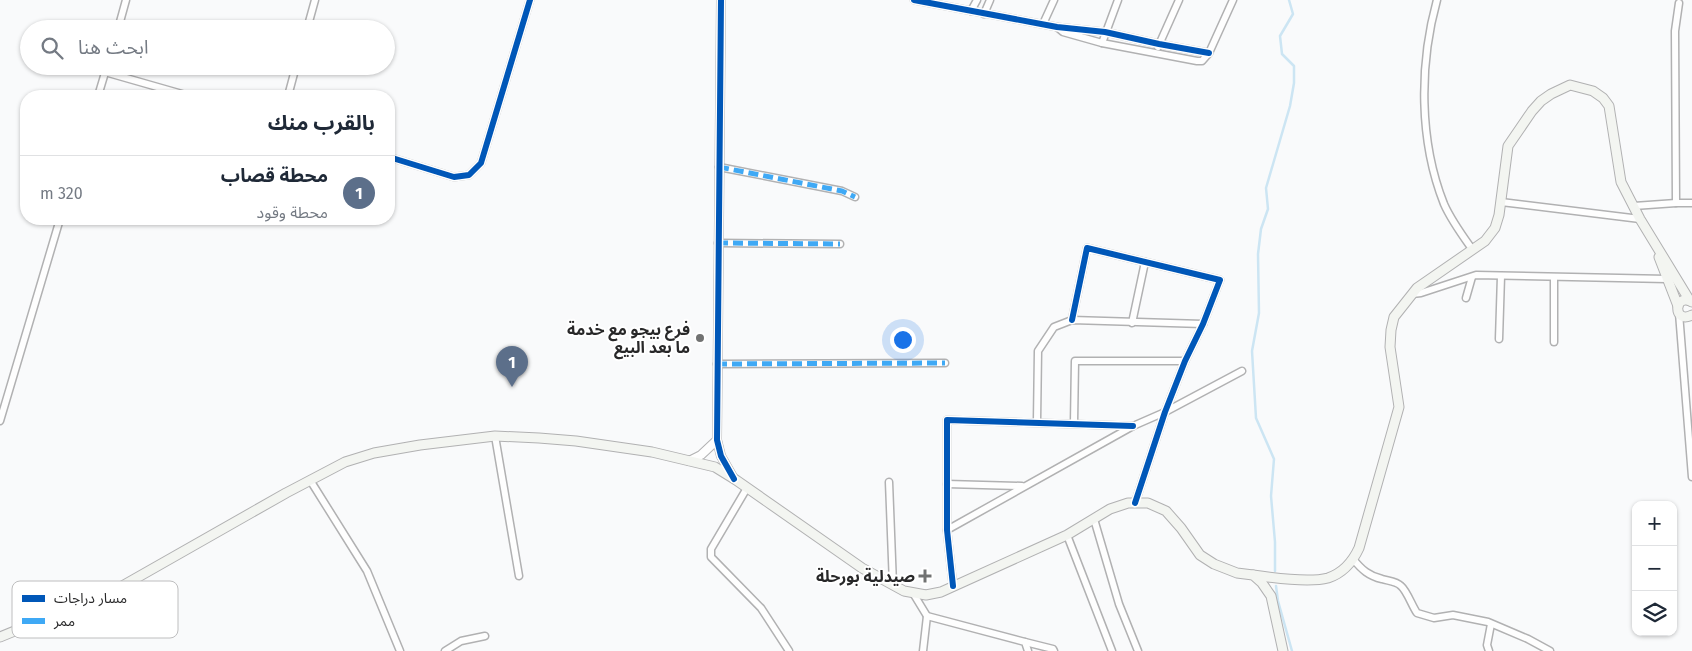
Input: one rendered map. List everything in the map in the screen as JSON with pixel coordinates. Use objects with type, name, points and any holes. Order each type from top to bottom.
[{"type":"main road","points":[[131,581],[345,462],[374,453],[420,445],[495,436],[576,441],[652,452],[715,467],[862,568],[904,591],[913,593],[926,595],[941,592],[1067,535],[1110,509],[1128,503],[1148,503],[1166,511],[1200,555],[1214,564],[1237,573],[1292,579],[1328,578],[1340,572],[1353,559],[1359,548],[1399,407],[1390,347],[1394,317],[1417,288],[1484,241],[1495,228],[1499,215],[1508,146],[1541,101],[1570,85],[1593,91],[1603,98],[1609,106],[1621,182],[1640,219],[1691,301]]},
{"type":"main road","points":[[1654,241],[1667,279],[1685,313]]},
{"type":"main road","points":[[1685,313],[1683,300],[1691,301]]},
{"type":"main road","points":[[1253,575],[1272,596],[1283,651]]},
{"type":"main road","points":[[0,637],[12,632]]},
{"type":"street","points":[[120,20],[126,0]]},
{"type":"street","points":[[309,20],[315,0]]},
{"type":"street","points":[[395,159],[454,177],[469,176],[481,163],[530,0]]},
{"type":"street","points":[[721,0],[717,440],[721,456],[734,479]]},
{"type":"street","points":[[914,0],[1057,27],[1105,32],[1209,53]]},
{"type":"street","points":[[971,11],[977,0]]},
{"type":"street","points":[[984,14],[990,0]]},
{"type":"street","points":[[1043,24],[1054,0]]},
{"type":"street","points":[[1102,43],[1118,0]]},
{"type":"street","points":[[1155,54],[1179,0]]},
{"type":"street","points":[[1057,27],[1062,32],[1102,43],[1197,62],[1202,61],[1209,53],[1233,0]]},
{"type":"street","points":[[1436,0],[1431,20],[1426,58],[1425,99],[1428,146],[1445,205],[1472,249]]},
{"type":"street","points":[[1676,203],[1675,31],[1679,3]]},
{"type":"street","points":[[100,90],[104,75]]},
{"type":"street","points":[[124,75],[171,90]]},
{"type":"street","points":[[290,90],[294,75]]},
{"type":"street","points":[[719,166],[842,191],[855,197]]},
{"type":"street","points":[[1501,202],[1640,219]]},
{"type":"street","points":[[1634,206],[1692,203]]},
{"type":"street","points":[[0,421],[58,225]]},
{"type":"street","points":[[718,243],[840,244]]},
{"type":"street","points":[[1072,320],[1087,248],[1220,280],[1165,412],[1135,503]]},
{"type":"street","points":[[1132,322],[1145,262]]},
{"type":"street","points":[[1412,294],[1421,293],[1476,275],[1667,279]]},
{"type":"street","points":[[1499,339],[1501,276]]},
{"type":"street","points":[[1466,298],[1472,277]]},
{"type":"street","points":[[1554,278],[1554,342]]},
{"type":"street","points":[[1685,313],[1692,476]]},
{"type":"street","points":[[1037,422],[1038,351],[1054,327],[1072,320],[1203,324]]},
{"type":"street","points":[[1074,423],[1075,361],[1185,361]]},
{"type":"street","points":[[717,364],[945,363]]},
{"type":"street","points":[[948,530],[1133,426],[1165,412],[1242,371]]},
{"type":"street","points":[[953,586],[948,530],[947,420],[1133,426]]},
{"type":"street","points":[[495,436],[519,576]]},
{"type":"street","points":[[689,461],[701,455],[717,440]]},
{"type":"street","points":[[310,480],[367,571],[400,651]]},
{"type":"street","points":[[889,482],[893,585]]},
{"type":"street","points":[[947,484],[1024,486]]},
{"type":"street","points":[[747,488],[711,549],[712,557],[761,608],[789,651]]},
{"type":"street","points":[[1094,518],[1119,604],[1138,651]]},
{"type":"street","points":[[1067,535],[1112,651]]},
{"type":"street","points":[[1353,559],[1363,571],[1375,578],[1400,585],[1405,590],[1410,603],[1417,613],[1434,618],[1453,615],[1492,624],[1528,639],[1550,651]]},
{"type":"street","points":[[913,593],[927,616],[923,651]]},
{"type":"street","points":[[927,616],[1053,648],[1054,651]]},
{"type":"street","points":[[1489,651],[1487,645],[1492,624]]},
{"type":"street","points":[[445,651],[461,641],[485,636]]},
{"type":"street","points":[[1025,642],[1028,651]]},
{"type":"waterway","points":[[1275,571],[1275,542],[1271,496],[1274,459],[1256,418],[1252,351],[1259,313],[1258,254],[1261,229],[1268,209],[1266,188],[1290,106],[1294,83],[1294,66],[1282,54],[1280,36],[1293,14],[1289,0]]},
{"type":"waterway","points":[[1276,586],[1278,601],[1292,651]]},
{"type":"marked path","points":[[719,167],[842,191],[855,197]]},
{"type":"marked path","points":[[718,243],[840,244]]},
{"type":"marked path","points":[[717,364],[945,363]]},
{"type":"cycle path","points":[[395,159],[454,177],[469,175],[481,163],[530,0]]},
{"type":"cycle path","points":[[721,0],[717,440],[721,456],[734,479]]},
{"type":"cycle path","points":[[914,0],[1057,27],[1105,32],[1209,53]]},
{"type":"cycle path","points":[[1072,320],[1087,248],[1220,280],[1165,412],[1135,503]]},
{"type":"cycle path","points":[[953,586],[947,530],[947,420],[1133,426]]},
{"type":"place","name":"فرع بيجو مع خدمة ما بعد البيع","points":[[700,338]]},
{"type":"place","name":"محطة قصاب","points":[[512,387]]},
{"type":"place","name":"صيدلية بورحلة","points":[[925,576]]}]
